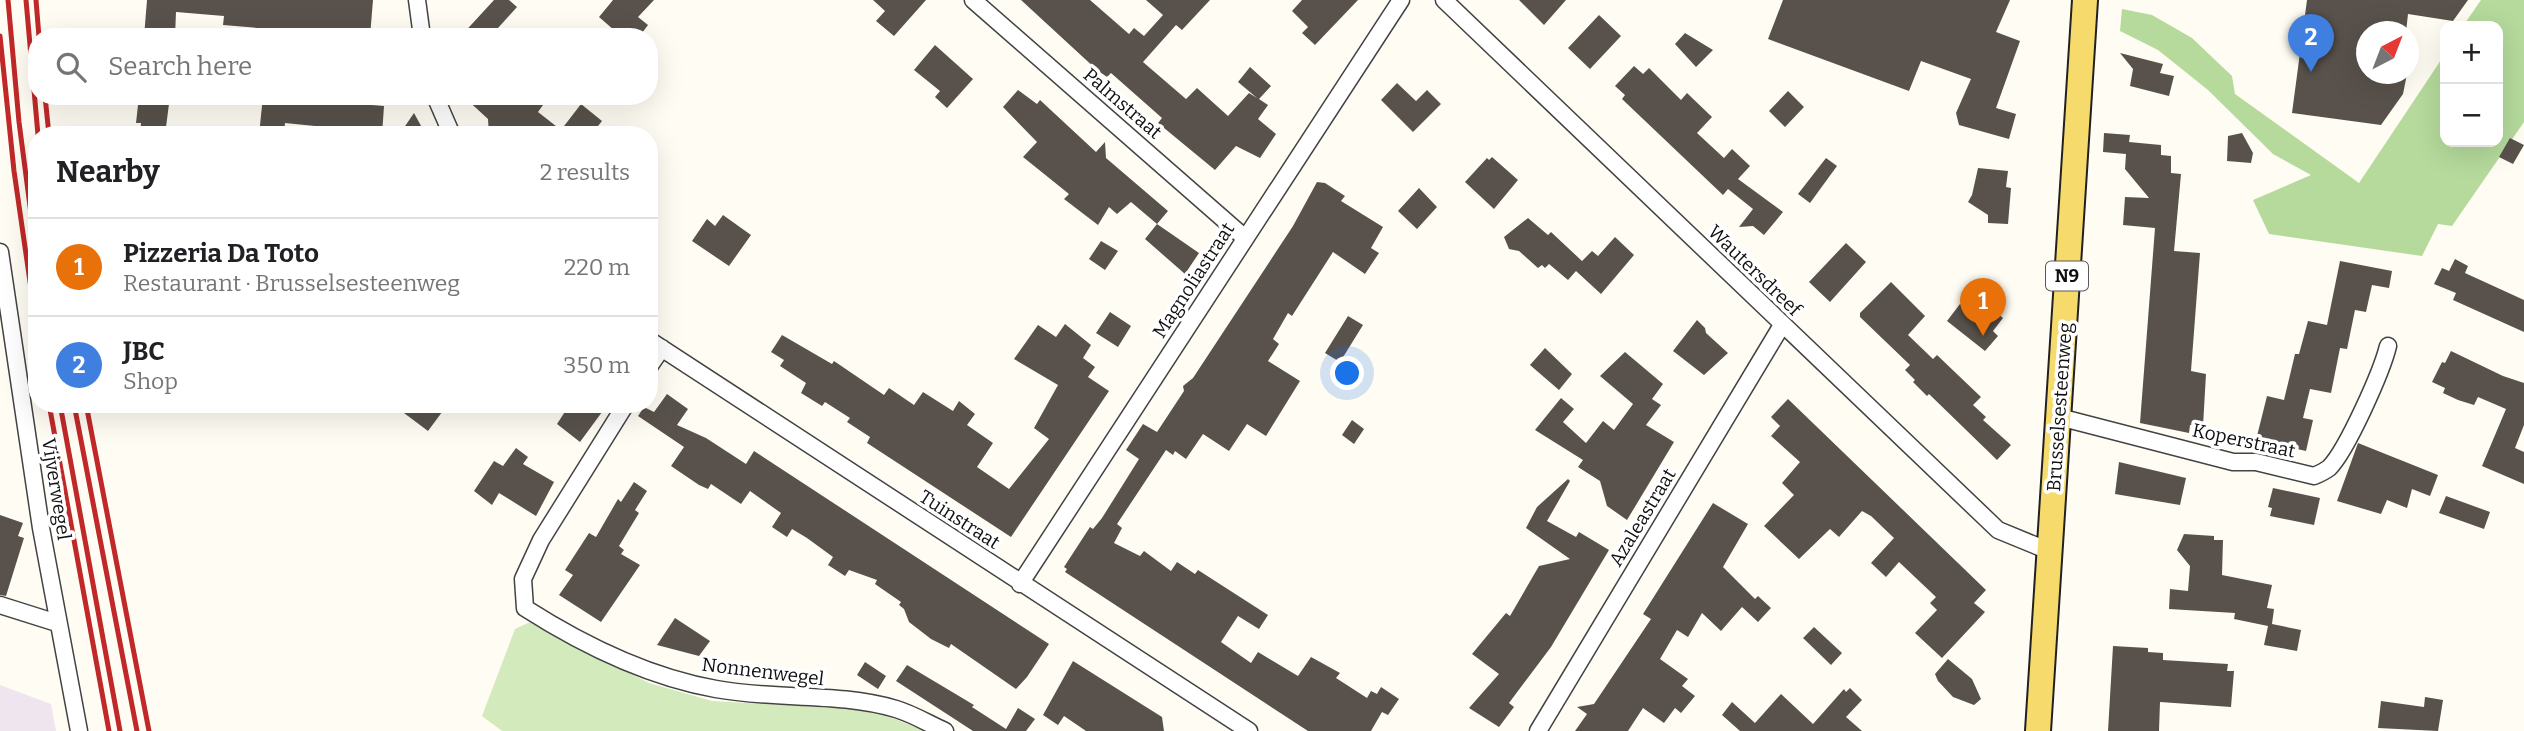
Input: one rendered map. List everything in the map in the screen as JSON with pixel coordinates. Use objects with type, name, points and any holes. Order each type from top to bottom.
[{"type":"main road","name":"Brusselsesteenweg","points":[[2038,731],[2085,0]]},
{"type":"street","points":[[417,0],[421,28]]},
{"type":"street","name":"Palmstraat","points":[[972,0],[1245,238]]},
{"type":"street","name":"Magnoliastraat","points":[[1020,584],[1401,0]]},
{"type":"street","name":"Wautersdreef","points":[[1444,0],[1998,530],[2049,551]]},
{"type":"street","points":[[439,105],[448,126]]},
{"type":"street","name":"Vijverwegel","points":[[0,253],[57,623],[79,731]]},
{"type":"street","name":"Azaleastraat","points":[[1538,731],[1782,325]]},
{"type":"street","name":"Tuinstraat","points":[[658,346],[1248,731]]},
{"type":"street","name":"Koperstraat","points":[[2059,417],[2234,462],[2256,463],[2315,476],[2329,468],[2357,420],[2384,364],[2388,346]]},
{"type":"street","name":"Nonnenwegel","points":[[620,413],[541,540],[523,579],[525,608],[561,631],[626,662],[682,681],[745,694],[850,701],[897,709],[945,731]]},
{"type":"street","points":[[0,605],[57,623]]},
{"type":"shaded area","points":[[0,685],[51,704],[56,731],[0,731]]},
{"type":"green space","points":[[2481,0],[2524,0],[2524,122],[2452,226],[2438,224],[2422,256],[2269,234],[2253,200],[2311,175],[2273,154],[2208,90],[2158,50],[2120,31],[2122,9],[2152,15],[2192,38],[2232,76],[2235,94],[2359,183],[2440,62],[2440,147],[2503,147],[2503,21],[2466,21]]},
{"type":"green space","points":[[530,622],[649,683],[712,701],[856,709],[892,718],[925,731],[502,731],[482,716],[515,629]]},
{"type":"building","points":[[147,0],[373,0],[371,28],[258,28],[223,25],[224,16],[176,12],[175,28],[145,28]]},
{"type":"building","points":[[494,0],[509,0],[517,7],[498,28],[468,28]]},
{"type":"building","points":[[613,0],[654,0],[638,17],[648,25],[646,28],[612,28],[599,17]]},
{"type":"building","points":[[873,0],[926,0],[894,36],[876,21],[885,11]]},
{"type":"building","points":[[1021,0],[1090,0],[1129,34],[1134,28],[1144,36],[1163,15],[1146,0],[1210,0],[1182,30],[1176,25],[1143,62],[1186,99],[1197,88],[1228,116],[1249,93],[1257,98],[1238,82],[1250,67],[1271,86],[1259,99],[1268,105],[1258,119],[1276,134],[1260,158],[1236,146],[1215,170],[1158,123],[1162,118],[1111,73],[1107,77],[1097,70]]},
{"type":"building","points":[[1302,0],[1358,0],[1315,45],[1302,33],[1308,27],[1292,11]]},
{"type":"building","points":[[1519,0],[1566,0],[1544,25]]},
{"type":"building","points":[[1783,0],[2010,0],[1996,32],[2020,41],[1996,108],[2016,114],[2009,139],[1959,125],[1956,113],[1971,79],[1921,61],[1909,91],[1768,39]]},
{"type":"building","points":[[2307,0],[2468,0],[2453,21],[2408,14],[2407,21],[2356,21],[2356,84],[2405,84],[2403,94],[2381,125],[2292,113]]},
{"type":"building","points":[[1599,15],[1621,36],[1590,69],[1568,48]]},
{"type":"building","points":[[1685,33],[1713,50],[1696,67],[1675,44]]},
{"type":"building","points":[[935,45],[973,79],[947,108],[935,97],[940,91],[914,70]]},
{"type":"building","points":[[2120,53],[2163,64],[2160,73],[2174,76],[2169,96],[2130,86],[2133,69]]},
{"type":"building","points":[[1634,66],[1643,74],[1649,68],[1681,100],[1687,93],[1712,117],[1697,133],[1724,158],[1732,149],[1750,166],[1738,179],[1783,212],[1764,235],[1753,226],[1739,227],[1753,209],[1728,189],[1723,195],[1622,99],[1625,95],[1615,86]]},
{"type":"building","points":[[1397,83],[1416,101],[1427,90],[1441,104],[1413,132],[1381,100]]},
{"type":"building","points":[[1018,90],[1037,104],[1040,100],[1096,152],[1105,142],[1106,158],[1168,211],[1157,224],[1131,202],[1117,214],[1109,207],[1098,225],[1064,199],[1069,194],[1023,157],[1037,142],[1003,107]]},
{"type":"building","points":[[1788,91],[1804,107],[1785,127],[1769,111]]},
{"type":"building","points":[[138,105],[169,105],[166,126],[141,126],[141,123],[136,123]]},
{"type":"building","points":[[262,105],[384,106],[383,126],[285,123],[285,126],[260,126]]},
{"type":"building","points":[[473,105],[543,105],[538,112],[556,126],[488,126],[488,119]]},
{"type":"building","points":[[580,105],[602,121],[598,126],[564,126]]},
{"type":"building","points":[[414,113],[421,126],[405,126]]},
{"type":"building","points":[[2104,133],[2130,135],[2129,142],[2161,145],[2161,155],[2171,156],[2171,173],[2181,174],[2174,251],[2200,253],[2191,371],[2206,374],[2203,426],[2190,425],[2189,433],[2140,423],[2155,228],[2123,225],[2125,197],[2149,198],[2125,169],[2126,154],[2103,152]]},
{"type":"building","points":[[2242,133],[2253,153],[2251,163],[2227,161],[2228,136]]},
{"type":"building","points":[[2510,138],[2524,145],[2513,164],[2499,157]]},
{"type":"building","points":[[1492,157],[1518,180],[1494,209],[1465,182],[1487,158],[1489,160]]},
{"type":"building","points":[[1826,158],[1837,166],[1810,203],[1798,194]]},
{"type":"building","points":[[1978,168],[2008,171],[2006,187],[2011,188],[2008,224],[1988,223],[1988,215],[1968,202]]},
{"type":"building","points":[[1317,182],[1325,183],[1345,196],[1341,201],[1383,227],[1371,248],[1379,253],[1365,274],[1333,252],[1292,316],[1288,313],[1273,339],[1279,344],[1268,361],[1300,381],[1266,436],[1247,424],[1229,451],[1203,434],[1186,459],[1175,451],[1173,455],[1166,450],[1117,524],[1122,528],[1114,543],[1140,556],[1144,551],[1171,571],[1177,562],[1195,574],[1198,570],[1268,615],[1259,629],[1238,616],[1221,642],[1251,663],[1258,652],[1298,676],[1311,657],[1340,673],[1336,678],[1367,698],[1371,691],[1377,694],[1381,687],[1399,699],[1388,715],[1382,712],[1371,731],[1308,731],[1065,572],[1067,569],[1064,567],[1090,527],[1093,529],[1102,518],[1139,459],[1126,450],[1143,424],[1157,432],[1184,391],[1183,386],[1193,378],[1293,226]]},
{"type":"building","points":[[1419,188],[1437,207],[1417,229],[1398,211]]},
{"type":"building","points":[[723,215],[751,235],[729,266],[692,241],[707,219],[715,226]]},
{"type":"building","points":[[1528,218],[1548,235],[1551,232],[1582,261],[1592,251],[1598,256],[1615,237],[1634,255],[1601,294],[1576,271],[1568,280],[1549,264],[1545,268],[1542,265],[1538,268],[1519,251],[1509,249],[1504,237]]},
{"type":"building","points":[[1157,224],[1199,253],[1185,274],[1145,239]]},
{"type":"building","points":[[1101,241],[1118,251],[1105,270],[1089,259]]},
{"type":"building","points":[[1846,243],[1866,262],[1830,302],[1809,282]]},
{"type":"building","points":[[2455,259],[2468,266],[2465,273],[2524,300],[2524,332],[2453,300],[2456,293],[2434,284],[2442,268],[2449,271]]},
{"type":"building","points":[[2340,261],[2392,271],[2389,288],[2372,285],[2366,312],[2355,310],[2347,349],[2340,348],[2331,393],[2310,389],[2303,418],[2313,420],[2306,451],[2256,440],[2267,396],[2284,400],[2295,354],[2299,354],[2308,321],[2327,325]]},
{"type":"building","points":[[1891,282],[1925,316],[1908,335],[1933,359],[1937,355],[1981,397],[1973,405],[1986,417],[1983,420],[2011,445],[1997,460],[1913,382],[1915,380],[1905,370],[1910,365],[1860,317],[1860,313]]},
{"type":"building","points":[[1983,285],[2006,302],[1998,314],[2003,318],[1993,331],[1998,336],[1985,351],[1947,321],[1960,304],[1965,308]]},
{"type":"building","points":[[1110,312],[1131,326],[1118,347],[1096,333]]},
{"type":"building","points":[[1348,316],[1363,325],[1340,362],[1325,353]]},
{"type":"building","points":[[1697,320],[1706,333],[1728,353],[1704,375],[1673,351]]},
{"type":"building","points":[[1065,324],[1091,345],[1083,358],[1095,367],[1088,377],[1109,391],[1011,537],[867,443],[870,437],[847,422],[850,418],[825,402],[822,406],[801,393],[806,383],[780,366],[784,360],[771,352],[782,335],[832,364],[834,361],[884,395],[889,388],[914,405],[923,392],[953,411],[959,401],[975,414],[967,425],[993,443],[977,467],[1009,489],[1049,439],[1034,428],[1058,385],[1014,359],[1038,325],[1056,337]]},
{"type":"building","points":[[1545,348],[1572,374],[1559,390],[1530,365]]},
{"type":"building","points":[[2451,351],[2524,383],[2524,425],[2515,448],[2524,452],[2524,484],[2482,466],[2506,409],[2478,397],[2474,405],[2458,400],[2443,393],[2445,388],[2432,382]]},
{"type":"building","points":[[1625,352],[1663,384],[1652,399],[1661,405],[1646,425],[1674,442],[1627,520],[1607,506],[1600,481],[1578,467],[1583,460],[1535,430],[1561,398],[1574,409],[1563,422],[1586,443],[1603,421],[1614,430],[1633,404],[1600,376]]},
{"type":"building","points":[[667,394],[688,409],[677,425],[706,438],[746,464],[754,451],[1049,644],[1027,677],[1016,689],[951,644],[949,648],[931,639],[909,622],[904,609],[899,605],[901,602],[875,584],[877,580],[849,570],[845,576],[828,565],[833,557],[807,538],[792,529],[787,537],[772,527],[781,513],[750,491],[741,504],[711,484],[708,489],[699,485],[671,466],[684,447],[638,416],[640,413],[658,413],[658,406]]},
{"type":"building","points":[[1788,399],[1986,590],[1974,603],[1985,612],[1942,658],[1915,633],[1937,610],[1930,603],[1936,597],[1899,562],[1886,577],[1871,563],[1894,538],[1871,516],[1862,511],[1839,537],[1830,529],[1799,559],[1764,526],[1794,495],[1782,483],[1800,462],[1771,436],[1780,426],[1771,417]]},
{"type":"building","points":[[404,413],[441,413],[428,431]]},
{"type":"building","points":[[564,413],[601,413],[580,442],[557,424]]},
{"type":"building","points":[[1352,420],[1364,429],[1354,444],[1342,435]]},
{"type":"building","points":[[2358,443],[2438,475],[2430,496],[2412,489],[2407,508],[2387,500],[2381,514],[2337,501]]},
{"type":"building","points":[[516,448],[528,457],[523,464],[554,482],[536,516],[499,493],[492,505],[474,491],[494,461],[503,466]]},
{"type":"building","points":[[2119,462],[2186,478],[2180,505],[2115,494]]},
{"type":"building","points":[[1568,479],[1570,481],[1547,521],[1576,537],[1579,532],[1609,550],[1551,647],[1509,703],[1514,707],[1499,727],[1469,708],[1499,674],[1472,654],[1506,613],[1510,616],[1539,566],[1570,559],[1526,528],[1537,507]]},
{"type":"building","points":[[634,482],[647,491],[635,510],[639,513],[619,546],[624,550],[621,554],[640,565],[601,622],[559,595],[573,575],[565,570],[589,533],[596,537],[618,499],[621,502]]},
{"type":"building","points":[[2273,488],[2320,498],[2314,525],[2270,516],[2272,508],[2268,507]]},
{"type":"building","points":[[2446,496],[2490,512],[2484,529],[2439,513]]},
{"type":"building","points":[[1713,503],[1748,524],[1723,567],[1755,599],[1758,596],[1771,608],[1758,622],[1742,607],[1721,631],[1702,613],[1688,637],[1677,630],[1660,659],[1688,679],[1682,686],[1695,696],[1681,713],[1675,708],[1664,723],[1643,708],[1628,731],[1575,731],[1587,714],[1577,707],[1594,704],[1651,619],[1643,614]]},
{"type":"building","points":[[0,515],[23,523],[18,536],[24,538],[6,596],[0,595]]},
{"type":"building","points":[[2184,534],[2214,536],[2214,540],[2223,540],[2222,575],[2272,585],[2267,608],[2274,609],[2272,624],[2301,630],[2297,651],[2264,645],[2268,626],[2234,619],[2235,613],[2169,609],[2170,589],[2188,591],[2190,566],[2177,550]]},
{"type":"building","points":[[675,618],[710,641],[699,656],[657,645]]},
{"type":"building","points":[[1814,627],[1842,653],[1831,665],[1803,638]]},
{"type":"building","points":[[2113,646],[2148,648],[2148,652],[2163,653],[2163,660],[2228,664],[2227,671],[2234,671],[2231,707],[2160,702],[2159,731],[2108,731]]},
{"type":"building","points":[[1948,659],[1972,679],[1981,699],[1974,705],[1953,697],[1938,681],[1935,674]]},
{"type":"building","points":[[1073,661],[1162,717],[1164,731],[1086,731],[1064,716],[1058,725],[1043,715]]},
{"type":"building","points":[[865,662],[886,676],[878,689],[857,675]]},
{"type":"building","points":[[907,665],[974,705],[972,707],[1006,729],[1018,708],[1035,719],[1026,731],[973,731],[896,681]]},
{"type":"building","points":[[1850,688],[1862,700],[1846,717],[1862,731],[1740,731],[1722,715],[1732,702],[1755,723],[1781,694],[1813,724],[1844,689],[1846,692]]},
{"type":"building","points":[[2425,697],[2443,700],[2438,731],[2378,728],[2381,701],[2424,707]]},
{"type":"railway","points":[[8,0],[28,191]]},
{"type":"railway","points":[[26,0],[28,28]]},
{"type":"railway","points":[[36,0],[38,28]]},
{"type":"railway","points":[[0,36],[14,171],[28,268]]},
{"type":"railway","points":[[35,105],[37,126]]},
{"type":"railway","points":[[46,105],[48,126]]},
{"type":"railway","points":[[51,413],[109,731]]},
{"type":"railway","points":[[62,413],[120,731]]},
{"type":"railway","points":[[76,413],[137,731]]},
{"type":"railway","points":[[88,413],[149,731]]},
{"type":"place","name":"JBC","points":[[2311,72]]},
{"type":"place","name":"Pizzeria Da Toto","points":[[1983,336]]}]
